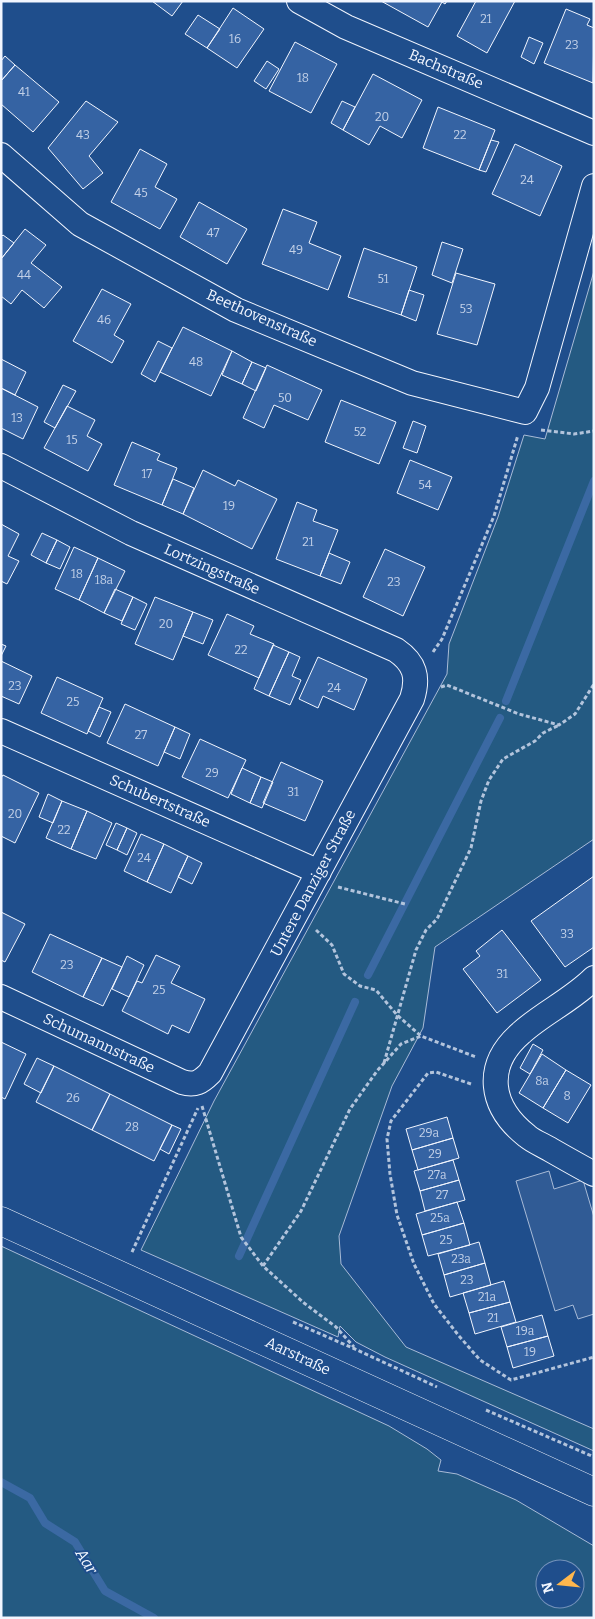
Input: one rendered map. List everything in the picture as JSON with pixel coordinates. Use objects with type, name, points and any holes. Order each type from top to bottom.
[{"type":"main road","name":"Aarstraße","points":[[1,1221],[594,1492]]},
{"type":"street","name":"Bachstraße","points":[[299,1],[346,26],[594,133]]},
{"type":"street","name":"Beethovenstraße","points":[[1,155],[80,224],[236,310],[412,383],[523,419]]},
{"type":"street","points":[[523,419],[537,388],[594,186]]},
{"type":"street","name":"Lortzingstraße","points":[[1,466],[131,533],[396,650],[407,658],[415,683]]},
{"type":"street","name":"Untere Danziger Straße","points":[[197,1083],[210,1073],[412,699],[415,683]]},
{"type":"street","name":"Schubertstraße","points":[[1,731],[319,872]]},
{"type":"street","points":[[594,978],[520,1034],[506,1050],[494,1078],[496,1092],[512,1121],[528,1137],[594,1174]]},
{"type":"street","name":"Schumannstraße","points":[[1,997],[182,1082],[197,1083]]},
{"type":"path","points":[[559,725],[519,714],[447,686],[415,683],[442,639],[490,524],[523,419],[548,432],[574,434],[594,431]]},
{"type":"path","points":[[384,1063],[416,950],[426,930],[437,919],[471,848],[489,780],[503,759],[575,714],[594,684]]},
{"type":"path","points":[[319,872],[341,889],[405,904]]},
{"type":"path","points":[[295,916],[313,928],[332,945],[344,974],[360,986],[376,990],[397,1015],[421,1036],[498,1065]]},
{"type":"path","points":[[263,1266],[302,1211],[350,1109],[384,1063],[401,1044],[421,1036]]},
{"type":"path","points":[[475,1085],[436,1072],[428,1073],[391,1121],[387,1139],[390,1174],[397,1215],[414,1264],[434,1304],[459,1336],[480,1360],[511,1380],[594,1357]]},
{"type":"path","points":[[132,1252],[201,1103],[240,1237],[252,1253],[263,1266],[304,1303],[336,1328],[355,1349],[444,1391]]},
{"type":"path","points":[[480,1407],[594,1457]]},
{"type":"shaded area","points":[[594,271],[594,839],[435,947],[423,1028],[392,1086],[339,1236],[341,1264],[406,1347],[594,1429],[594,1451],[385,1357],[356,1342],[340,1326],[338,1337],[141,1250],[214,1101],[447,674],[449,644],[498,517],[524,435],[545,439]]},
{"type":"shaded area","points":[[549,1171],[554,1189],[583,1180],[594,1217],[594,1314],[578,1319],[573,1305],[555,1311],[516,1181]]},
{"type":"shaded area","points":[[1,1246],[389,1426],[427,1449],[441,1460],[438,1471],[457,1474],[516,1500],[594,1546],[594,1618],[1,1618]]},
{"type":"building","points":[[152,1],[183,1],[172,16]]},
{"type":"building","points":[[381,1],[447,1],[445,4],[442,2],[428,27]]},
{"type":"building","points":[[476,1],[515,1],[487,53],[457,36]]},
{"type":"building","points":[[233,8],[264,29],[237,68],[207,48]]},
{"type":"building","points":[[566,9],[590,19],[587,25],[594,28],[593,83],[544,63]]},
{"type":"building","points":[[198,15],[220,29],[207,48],[185,34]]},
{"type":"building","points":[[529,37],[543,43],[534,64],[521,57]]},
{"type":"building","points":[[295,42],[337,64],[311,113],[269,91]]},
{"type":"building","points":[[5,56],[15,65],[1,81],[1,61]]},
{"type":"building","points":[[267,61],[279,69],[266,89],[254,81]]},
{"type":"building","points":[[15,65],[59,102],[33,132],[1,104],[1,81]]},
{"type":"building","points":[[373,74],[422,100],[402,138],[380,126],[369,145],[343,130]]},
{"type":"building","points":[[86,101],[118,122],[89,156],[103,173],[83,189],[48,148]]},
{"type":"building","points":[[342,101],[355,107],[343,130],[331,123]]},
{"type":"building","points":[[438,107],[495,130],[479,170],[423,148]]},
{"type":"building","points":[[491,140],[499,142],[486,172],[479,170]]},
{"type":"building","points":[[515,144],[562,166],[540,216],[492,194]]},
{"type":"building","points":[[140,149],[167,164],[155,187],[177,199],[160,229],[111,202]]},
{"type":"building","points":[[199,202],[247,229],[227,264],[180,237]]},
{"type":"building","points":[[283,209],[317,222],[309,243],[341,256],[328,290],[262,264]]},
{"type":"building","points":[[25,229],[46,245],[31,263],[62,287],[44,308],[22,290],[11,304],[1,296],[1,259]]},
{"type":"building","points":[[3,235],[14,243],[1,259],[1,237]]},
{"type":"building","points":[[442,242],[463,249],[452,283],[432,275]]},
{"type":"building","points":[[364,248],[417,267],[401,315],[348,297]]},
{"type":"building","points":[[456,273],[495,284],[477,345],[437,334]]},
{"type":"building","points":[[102,289],[131,304],[114,335],[124,341],[112,363],[73,341]]},
{"type":"building","points":[[409,290],[424,295],[416,321],[401,315]]},
{"type":"building","points":[[183,327],[232,351],[211,396],[160,372]]},
{"type":"building","points":[[158,341],[172,348],[155,382],[141,374]]},
{"type":"building","points":[[232,351],[252,362],[242,384],[222,375]]},
{"type":"building","points":[[1,359],[26,372],[15,395],[1,388]]},
{"type":"building","points":[[252,362],[266,368],[256,391],[242,384]]},
{"type":"building","points":[[267,365],[322,390],[308,420],[274,405],[264,428],[243,418]]},
{"type":"building","points":[[63,385],[76,391],[55,428],[44,422]]},
{"type":"building","points":[[1,388],[38,407],[23,439],[1,428]]},
{"type":"building","points":[[341,400],[396,422],[379,464],[325,442]]},
{"type":"building","points":[[67,406],[95,420],[87,436],[102,444],[88,471],[44,448]]},
{"type":"building","points":[[413,421],[426,426],[417,453],[403,448]]},
{"type":"building","points":[[132,442],[160,454],[157,460],[177,468],[162,505],[114,485]]},
{"type":"building","points":[[410,460],[452,477],[438,510],[397,493]]},
{"type":"building","points":[[203,470],[235,486],[238,480],[277,499],[252,549],[183,514]]},
{"type":"building","points":[[173,479],[194,488],[183,514],[162,505]]},
{"type":"building","points":[[297,502],[317,510],[313,521],[338,530],[320,576],[276,559]]},
{"type":"building","points":[[1,524],[19,534],[8,556],[19,561],[7,584],[1,581]]},
{"type":"building","points":[[42,533],[57,540],[46,563],[31,555]]},
{"type":"building","points":[[57,540],[70,547],[60,569],[46,563]]},
{"type":"building","points":[[74,547],[98,558],[79,600],[55,589]]},
{"type":"building","points":[[385,549],[425,567],[403,616],[363,597]]},
{"type":"building","points":[[329,553],[350,562],[341,584],[320,576]]},
{"type":"building","points":[[98,558],[125,571],[104,613],[79,600]]},
{"type":"building","points":[[115,589],[133,597],[122,621],[104,613]]},
{"type":"building","points":[[133,597],[147,604],[135,630],[121,624]]},
{"type":"building","points":[[155,597],[193,612],[173,660],[135,644]]},
{"type":"building","points":[[193,612],[213,620],[203,644],[183,636]]},
{"type":"building","points":[[227,614],[254,626],[250,634],[274,644],[259,678],[208,655]]},
{"type":"building","points":[[1,644],[6,646],[1,656]]},
{"type":"building","points":[[273,645],[289,652],[269,696],[254,689]]},
{"type":"building","points":[[289,652],[300,657],[292,676],[301,680],[290,705],[269,696]]},
{"type":"building","points":[[318,657],[367,679],[354,710],[323,696],[318,708],[299,699]]},
{"type":"building","points":[[1,661],[32,676],[19,704],[1,696]]},
{"type":"building","points":[[57,677],[103,698],[87,734],[41,713]]},
{"type":"building","points":[[125,704],[175,727],[158,766],[107,743]]},
{"type":"building","points":[[99,707],[111,712],[100,737],[88,731]]},
{"type":"building","points":[[175,727],[190,734],[180,759],[164,752]]},
{"type":"building","points":[[200,739],[246,760],[228,798],[182,777]]},
{"type":"building","points":[[281,762],[323,781],[305,821],[263,803]]},
{"type":"building","points":[[242,768],[261,777],[250,803],[231,794]]},
{"type":"building","points":[[3,775],[39,793],[15,843],[1,836],[1,778]]},
{"type":"building","points":[[261,777],[273,782],[262,808],[250,803]]},
{"type":"building","points":[[48,794],[62,801],[53,823],[39,817]]},
{"type":"building","points":[[62,801],[87,811],[71,849],[46,838]]},
{"type":"building","points":[[87,811],[112,823],[96,859],[71,849]]},
{"type":"building","points":[[116,823],[127,828],[117,850],[106,845]]},
{"type":"building","points":[[127,828],[137,833],[127,855],[117,850]]},
{"type":"building","points":[[141,834],[164,844],[147,882],[124,871]]},
{"type":"building","points":[[164,844],[188,856],[171,893],[147,882]]},
{"type":"building","points":[[188,856],[202,863],[192,884],[178,877]]},
{"type":"building","points":[[594,876],[594,947],[565,967],[531,921]]},
{"type":"building","points":[[1,912],[25,924],[5,962],[1,960]]},
{"type":"building","points":[[502,930],[541,980],[497,1013],[463,969],[480,956],[476,951]]},
{"type":"building","points":[[50,934],[102,958],[83,997],[32,972]]},
{"type":"building","points":[[156,955],[180,966],[171,983],[205,999],[189,1033],[172,1025],[168,1034],[122,1011],[137,981],[142,983]]},
{"type":"building","points":[[127,956],[144,965],[129,997],[112,989]]},
{"type":"building","points":[[102,958],[122,967],[103,1006],[83,997]]},
{"type":"building","points":[[1,1042],[26,1054],[5,1099],[1,1097]]},
{"type":"building","points":[[533,1044],[543,1050],[530,1074],[520,1068]]},
{"type":"building","points":[[542,1054],[566,1070],[543,1108],[519,1093]]},
{"type":"building","points":[[37,1058],[54,1066],[41,1093],[24,1084]]},
{"type":"building","points":[[54,1066],[110,1094],[92,1130],[36,1102]]},
{"type":"building","points":[[566,1070],[591,1085],[568,1123],[543,1108]]},
{"type":"building","points":[[110,1094],[172,1125],[154,1161],[92,1130]]},
{"type":"building","points":[[447,1117],[453,1138],[412,1150],[406,1129]]},
{"type":"building","points":[[172,1125],[181,1129],[169,1154],[160,1149]]},
{"type":"building","points":[[453,1138],[459,1158],[418,1170],[412,1150]]},
{"type":"building","points":[[453,1160],[459,1180],[420,1191],[414,1171]]},
{"type":"building","points":[[459,1180],[465,1200],[425,1211],[420,1191]]},
{"type":"building","points":[[457,1202],[464,1223],[422,1235],[416,1214]]},
{"type":"building","points":[[464,1223],[470,1245],[428,1256],[422,1235]]},
{"type":"building","points":[[479,1242],[485,1263],[444,1275],[438,1254]]},
{"type":"building","points":[[485,1263],[491,1285],[450,1297],[444,1275]]},
{"type":"building","points":[[504,1281],[510,1302],[469,1313],[463,1293]]},
{"type":"building","points":[[510,1302],[516,1322],[475,1334],[469,1313]]},
{"type":"building","points":[[542,1315],[548,1336],[507,1347],[501,1327]]},
{"type":"building","points":[[548,1336],[554,1356],[513,1368],[507,1347]]},
{"type":"waterway","points":[[506,701],[594,481]]},
{"type":"waterway","points":[[368,975],[500,718]]},
{"type":"waterway","points":[[239,1256],[355,1002]]},
{"type":"waterway","name":"Aar","points":[[1,1482],[30,1498],[45,1523],[75,1542],[105,1591],[154,1618]]}]
